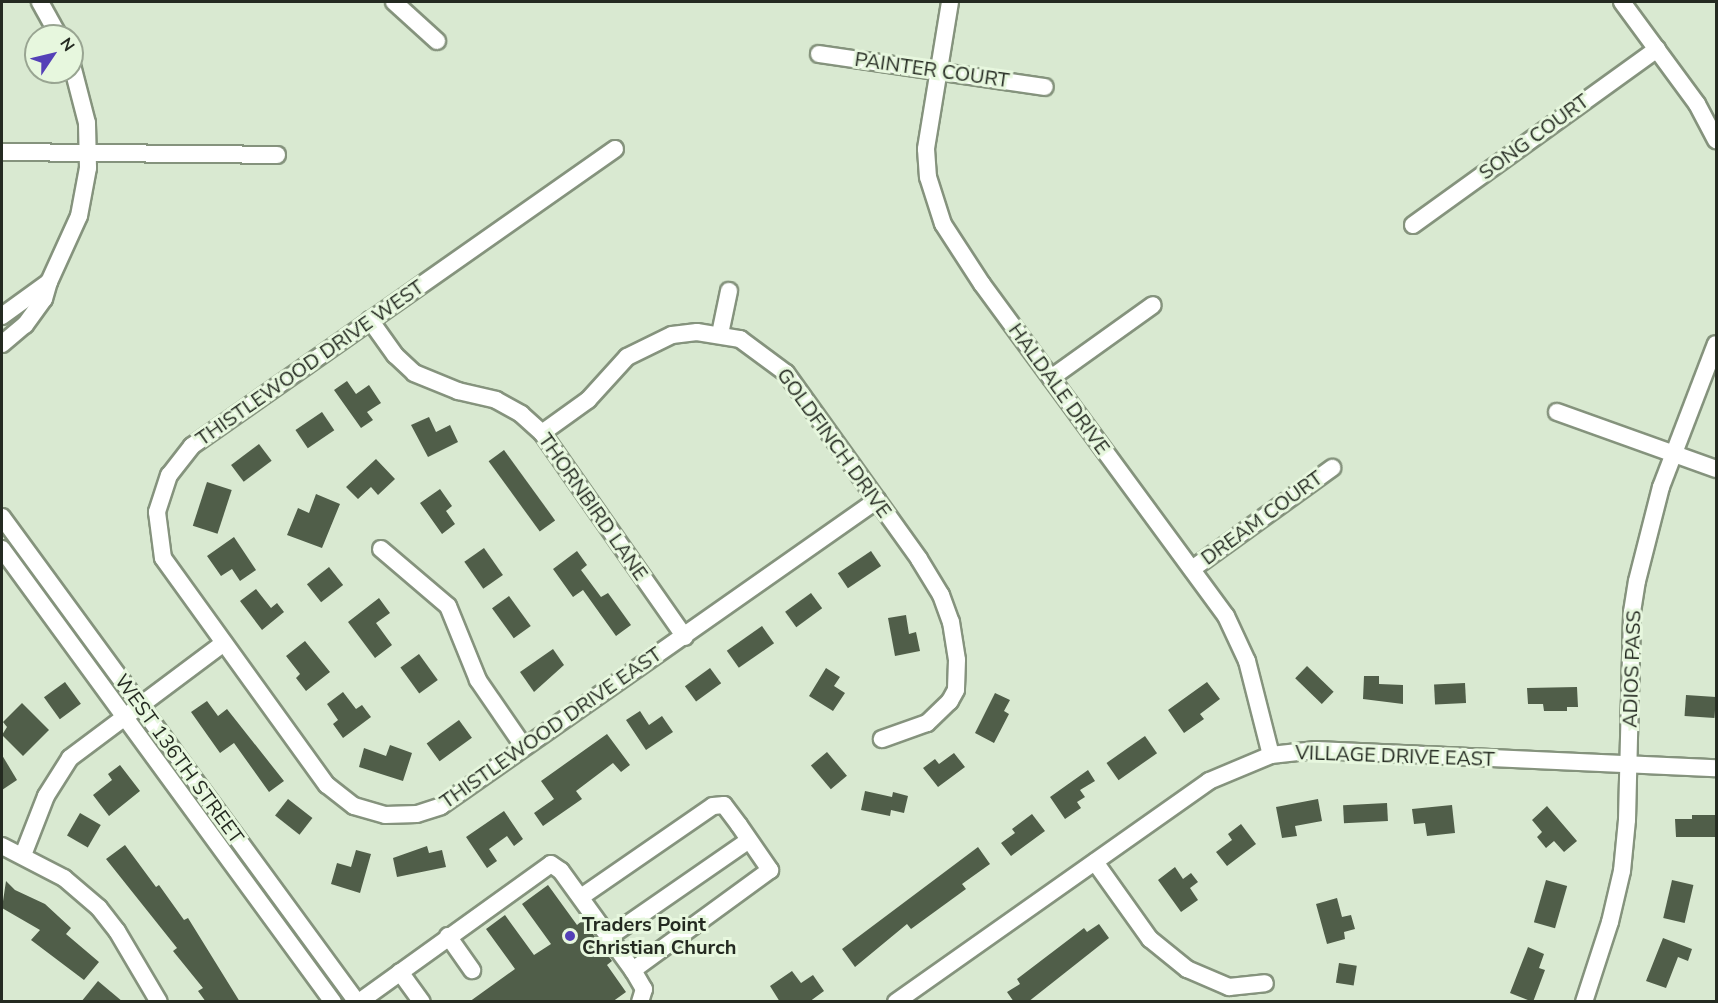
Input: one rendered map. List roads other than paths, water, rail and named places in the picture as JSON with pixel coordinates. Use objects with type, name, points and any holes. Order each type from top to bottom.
[{"type":"street","points":[[40,2],[52,24]]},
{"type":"street","points":[[394,2],[437,41]]},
{"type":"street","name":"HALDALE DRIVE","points":[[950,2],[926,149],[928,177],[943,224],[1051,378],[1192,569],[1238,638],[1271,755]]},
{"type":"street","points":[[1622,2],[1697,104],[1716,140]]},
{"type":"street","name":"SONG COURT","points":[[1413,225],[1657,49]]},
{"type":"street","name":"PAINTER COURT","points":[[819,54],[1045,87]]},
{"type":"street","points":[[2,344],[25,325],[44,299],[49,282],[79,216],[88,153],[87,123],[77,84]]},
{"type":"street","name":"THISTLEWOOD DRIVE WEST","points":[[224,643],[163,558],[158,540],[157,513],[169,475],[192,446],[615,150]]},
{"type":"street","points":[[2,152],[277,155]]},
{"type":"street","points":[[2,316],[49,282]]},
{"type":"street","points":[[720,334],[729,291]]},
{"type":"street","points":[[1051,378],[1153,305]]},
{"type":"street","name":"THORNBIRD LANE","points":[[370,320],[395,355],[414,373],[496,400],[521,414],[542,433],[685,637]]},
{"type":"street","name":"GOLDFINCH DRIVE","points":[[542,433],[588,400],[627,357],[645,345],[672,335],[720,334],[740,339],[786,373],[877,500],[941,595],[957,660],[956,690],[946,708],[914,730],[882,738]]},
{"type":"street","name":"ADIOS PASS","points":[[1584,1002],[1610,922],[1622,871],[1629,764],[1632,612],[1643,553],[1674,453],[1716,344]]},
{"type":"street","points":[[1557,412],[1716,469]]},
{"type":"street","name":"DREAM COURT","points":[[1192,569],[1332,468]]},
{"type":"street","name":"THISTLEWOOD DRIVE EAST","points":[[224,643],[327,785],[354,806],[368,812],[400,816],[428,812],[454,799],[524,747],[685,637],[877,500]]},
{"type":"street","name":"WEST 136TH STREET","points":[[2,516],[132,711],[333,1002]]},
{"type":"street","name":"WEST 136TH STREET","points":[[2,549],[132,711],[358,1002]]},
{"type":"street","points":[[381,549],[448,606],[478,680],[524,747]]},
{"type":"street","points":[[23,855],[58,773],[70,758],[224,643]]},
{"type":"street","name":"VILLAGE DRIVE EAST","points":[[896,1002],[1209,781],[1271,755],[1316,750],[1716,768]]},
{"type":"street","points":[[581,897],[714,807],[724,806],[749,840],[770,870],[633,970]]},
{"type":"street","points":[[609,937],[749,840]]},
{"type":"street","points":[[2,846],[64,878],[99,908],[117,931],[159,1002]]},
{"type":"street","points":[[1095,862],[1150,939],[1186,969],[1229,987],[1265,983]]},
{"type":"street","points":[[358,1002],[551,864],[561,870],[633,970],[642,995]]},
{"type":"street","points":[[448,936],[472,970]]},
{"type":"street","points":[[400,972],[422,1002]]},
{"type":"place","name":"Traders Point Christian Church","points":[[570,936]]}]
